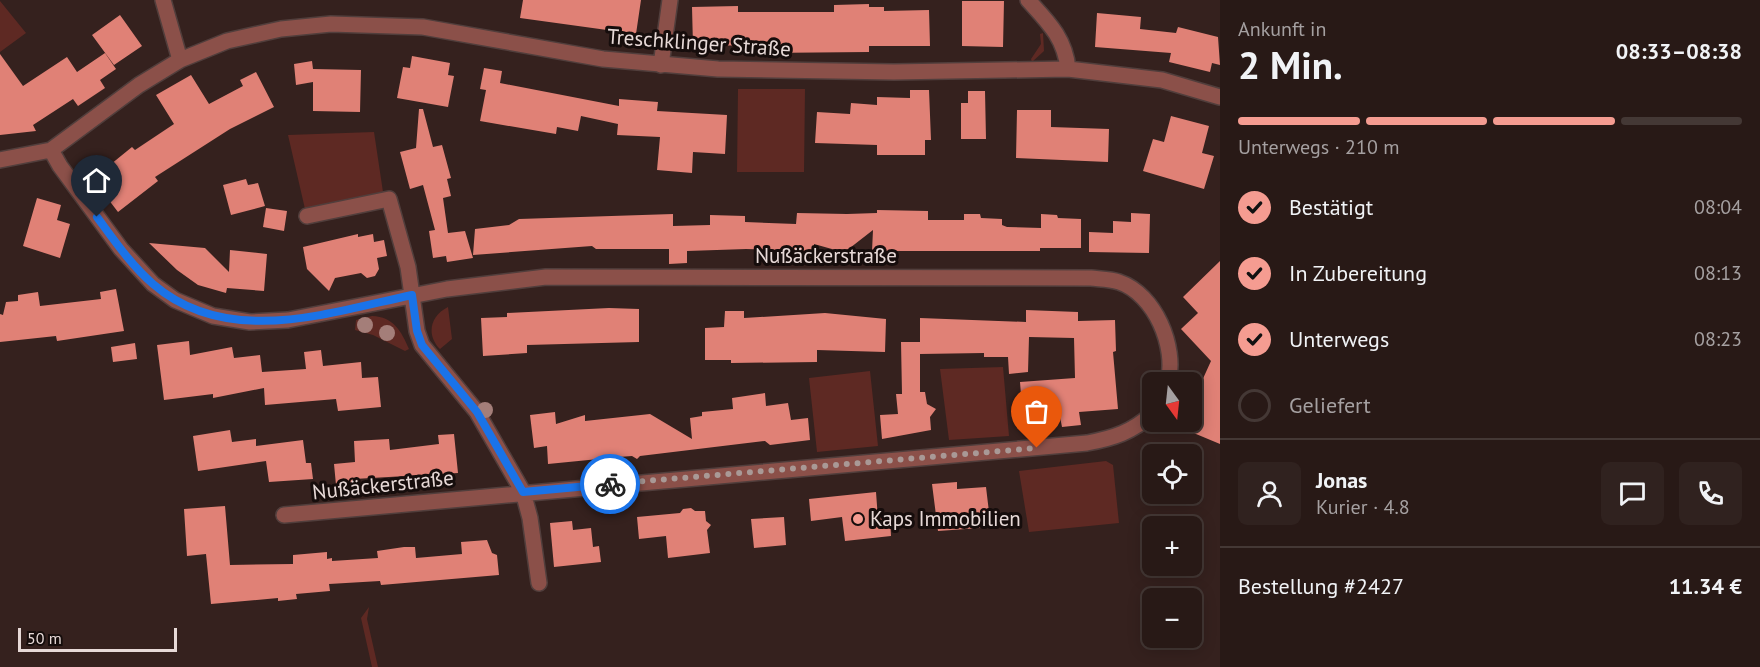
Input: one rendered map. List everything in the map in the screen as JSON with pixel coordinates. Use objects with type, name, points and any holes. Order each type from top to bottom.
[{"type":"street","points":[[163,0],[180,60]]},
{"type":"street","points":[[661,65],[670,0]]},
{"type":"street","points":[[1028,0],[1057,32],[1066,54],[1068,69]]},
{"type":"street","name":"Treschklinger Straße","points":[[0,160],[51,150],[139,86],[180,60],[227,42],[281,29],[331,24],[423,27],[603,59],[661,65],[894,72],[1068,69],[1162,80],[1220,97]]},
{"type":"street","name":"Nußäckerstraße","points":[[51,150],[60,166],[121,249],[153,284],[175,300],[213,316],[250,322],[288,320],[412,295],[546,276],[1091,278],[1119,281],[1148,302],[1158,320],[1170,359],[1169,372]]},
{"type":"street","points":[[307,216],[389,199],[408,267],[417,331],[422,345],[477,412],[523,492],[530,518],[539,584]]},
{"type":"street","name":"Nußäckerstraße","points":[[284,515],[1087,443],[1116,438],[1142,423]]},
{"type":"shaded area","points":[[0,1],[26,33],[0,52]]},
{"type":"shaded area","points":[[1043,33],[1044,51],[1032,62],[1031,59],[1041,44],[1040,34]]},
{"type":"shaded area","points":[[738,89],[805,89],[804,172],[737,172]]},
{"type":"shaded area","points":[[374,132],[383,192],[305,209],[288,135]]},
{"type":"shaded area","points":[[448,307],[452,339],[440,349],[433,338],[432,326],[437,315]]},
{"type":"shaded area","points":[[372,316],[386,319],[396,326],[409,349],[405,351],[373,335],[355,330],[356,320]]},
{"type":"shaded area","points":[[1003,367],[1009,436],[949,440],[940,369]]},
{"type":"shaded area","points":[[870,371],[878,446],[817,452],[809,378]]},
{"type":"shaded area","points":[[1106,461],[1113,465],[1119,523],[1029,532],[1019,471]]},
{"type":"shaded area","points":[[369,607],[367,619],[378,667],[372,667],[361,618]]},
{"type":"building","points":[[523,0],[641,0],[636,34],[520,18]]},
{"type":"building","points":[[962,1],[1004,1],[1003,47],[962,46]]},
{"type":"building","points":[[869,4],[869,7],[884,7],[884,11],[929,10],[930,46],[869,46],[869,52],[763,53],[763,45],[693,46],[692,7],[738,6],[738,12],[834,12],[834,5]]},
{"type":"building","points":[[1097,13],[1141,17],[1140,29],[1176,33],[1178,27],[1218,37],[1220,65],[1212,63],[1210,72],[1169,62],[1171,53],[1095,47]]},
{"type":"building","points":[[120,15],[142,46],[114,65],[92,35]]},
{"type":"building","points":[[105,53],[116,69],[100,80],[105,88],[78,106],[73,99],[33,125],[36,131],[0,135],[0,54],[23,86],[67,57],[77,72]]},
{"type":"building","points":[[412,56],[450,63],[448,75],[454,76],[448,107],[397,98],[403,67],[410,68]]},
{"type":"building","points":[[312,61],[313,69],[361,70],[360,112],[313,111],[313,82],[296,85],[294,64]]},
{"type":"building","points":[[484,68],[502,71],[500,83],[619,106],[619,99],[658,102],[657,111],[727,115],[725,154],[693,152],[692,173],[657,170],[660,137],[617,135],[618,124],[581,116],[578,131],[557,127],[556,134],[480,121],[486,90],[480,89]]},
{"type":"building","points":[[256,72],[274,107],[230,129],[155,177],[158,181],[118,212],[95,182],[103,176],[100,173],[132,147],[135,150],[174,124],[156,95],[191,75],[209,104],[243,86],[240,80]]},
{"type":"building","points":[[910,90],[929,90],[931,140],[925,140],[925,155],[877,155],[877,145],[815,143],[817,112],[850,114],[851,103],[877,105],[877,97],[910,98]]},
{"type":"building","points":[[968,91],[985,91],[986,139],[961,139],[961,103],[968,103]]},
{"type":"building","points":[[419,109],[423,109],[433,147],[442,145],[451,178],[447,179],[451,196],[443,198],[448,233],[465,231],[473,258],[447,262],[446,256],[433,258],[429,231],[435,230],[423,185],[410,189],[400,152],[416,148]]},
{"type":"building","points":[[1017,110],[1051,110],[1051,127],[1109,129],[1108,162],[1016,158]]},
{"type":"building","points":[[1171,116],[1209,126],[1202,153],[1214,156],[1204,189],[1143,171],[1153,139],[1164,142]]},
{"type":"building","points":[[246,179],[248,185],[258,183],[265,206],[231,215],[223,185]]},
{"type":"building","points":[[37,198],[61,205],[57,220],[70,224],[60,258],[23,246]]},
{"type":"building","points":[[266,208],[287,211],[284,231],[263,227]]},
{"type":"building","points":[[877,210],[928,211],[928,220],[964,220],[964,214],[980,214],[981,218],[1002,219],[1002,225],[1007,227],[1041,228],[1041,214],[1057,215],[1058,218],[1081,219],[1081,248],[1040,248],[1040,251],[872,251],[873,230],[846,251],[814,244],[814,251],[746,249],[687,251],[687,263],[669,264],[669,249],[596,249],[592,246],[473,255],[475,229],[509,225],[519,219],[673,214],[673,226],[710,225],[710,215],[745,216],[745,222],[796,224],[797,213],[877,213]]},
{"type":"building","points":[[1131,213],[1150,214],[1149,253],[1089,252],[1089,232],[1113,233],[1113,221],[1131,222]]},
{"type":"building","points":[[358,234],[358,237],[373,234],[374,242],[384,240],[387,256],[377,258],[379,269],[375,276],[367,278],[361,273],[335,278],[329,291],[307,269],[303,247]]},
{"type":"building","points":[[149,243],[205,248],[229,272],[230,250],[267,254],[264,291],[227,288],[226,293],[198,285],[177,270]]},
{"type":"building","points":[[1220,261],[1220,444],[1191,432],[1202,432],[1202,381],[1211,361],[1181,329],[1198,313],[1183,297]]},
{"type":"building","points":[[116,289],[124,331],[57,341],[56,336],[0,342],[0,314],[3,315],[6,302],[18,301],[18,295],[38,292],[40,306],[101,299],[100,292]]},
{"type":"building","points":[[609,308],[639,309],[639,342],[527,345],[527,353],[483,356],[481,318],[507,317],[507,313]]},
{"type":"building","points":[[1026,310],[1078,312],[1078,321],[1115,320],[1116,351],[1113,352],[1118,409],[1079,412],[1081,425],[1062,427],[1060,417],[1023,420],[1020,382],[1075,378],[1074,338],[1029,337],[1028,372],[1009,374],[1008,357],[984,357],[984,353],[920,354],[920,318],[1026,322]]},
{"type":"building","points":[[725,311],[744,311],[744,318],[825,313],[886,319],[885,352],[817,350],[817,362],[731,363],[731,360],[705,360],[705,328],[724,327]]},
{"type":"building","points":[[189,341],[190,355],[232,347],[234,358],[260,355],[262,372],[306,369],[304,352],[321,350],[323,366],[361,362],[362,378],[378,377],[381,407],[338,411],[336,399],[265,405],[264,388],[213,398],[213,394],[164,400],[157,345]]},
{"type":"building","points":[[901,342],[920,342],[920,392],[925,392],[927,404],[936,409],[930,417],[931,430],[882,439],[880,415],[898,414],[896,394],[902,394]]},
{"type":"building","points":[[135,343],[137,359],[113,362],[111,347]]},
{"type":"building","points":[[765,393],[766,406],[788,403],[791,420],[808,418],[810,440],[770,445],[765,441],[640,456],[637,459],[632,456],[548,464],[547,446],[534,448],[530,415],[555,412],[556,424],[585,415],[585,421],[650,414],[692,439],[690,418],[702,416],[702,412],[733,409],[732,398]]},
{"type":"building","points":[[230,430],[232,442],[256,439],[256,446],[303,440],[306,463],[311,463],[313,479],[269,482],[266,461],[198,471],[193,436]]},
{"type":"building","points":[[454,434],[458,473],[354,479],[354,483],[336,485],[334,464],[355,462],[354,441],[389,439],[390,450],[439,444],[438,435]]},
{"type":"building","points":[[957,482],[957,489],[986,487],[989,512],[979,513],[980,528],[938,531],[932,484]]},
{"type":"building","points":[[876,492],[878,519],[890,518],[891,536],[845,541],[842,517],[811,521],[809,499]]},
{"type":"building","points":[[225,506],[230,565],[293,564],[293,555],[327,552],[327,559],[332,558],[332,561],[378,558],[377,551],[404,547],[415,547],[416,558],[462,554],[461,542],[487,540],[492,553],[497,555],[499,575],[381,585],[380,581],[329,584],[330,591],[296,594],[297,599],[278,601],[278,598],[211,604],[206,554],[187,556],[184,509]]},
{"type":"building","points":[[691,508],[695,511],[705,511],[706,521],[711,525],[707,530],[710,553],[668,558],[666,536],[639,539],[637,517],[680,513],[683,509]]},
{"type":"building","points":[[784,517],[786,545],[754,548],[751,519]]},
{"type":"building","points":[[572,521],[573,530],[591,528],[593,547],[599,546],[601,562],[554,567],[550,523]]},
{"type":"way so far","points":[[610,484],[1037,448]]},
{"type":"place","name":"Kaps Immobilien","points":[[858,519]]},
{"type":"route","points":[[97,217],[121,249],[153,284],[175,300],[213,316],[250,322],[288,320],[412,295],[417,331],[422,345],[477,412],[523,492],[610,484]]}]
